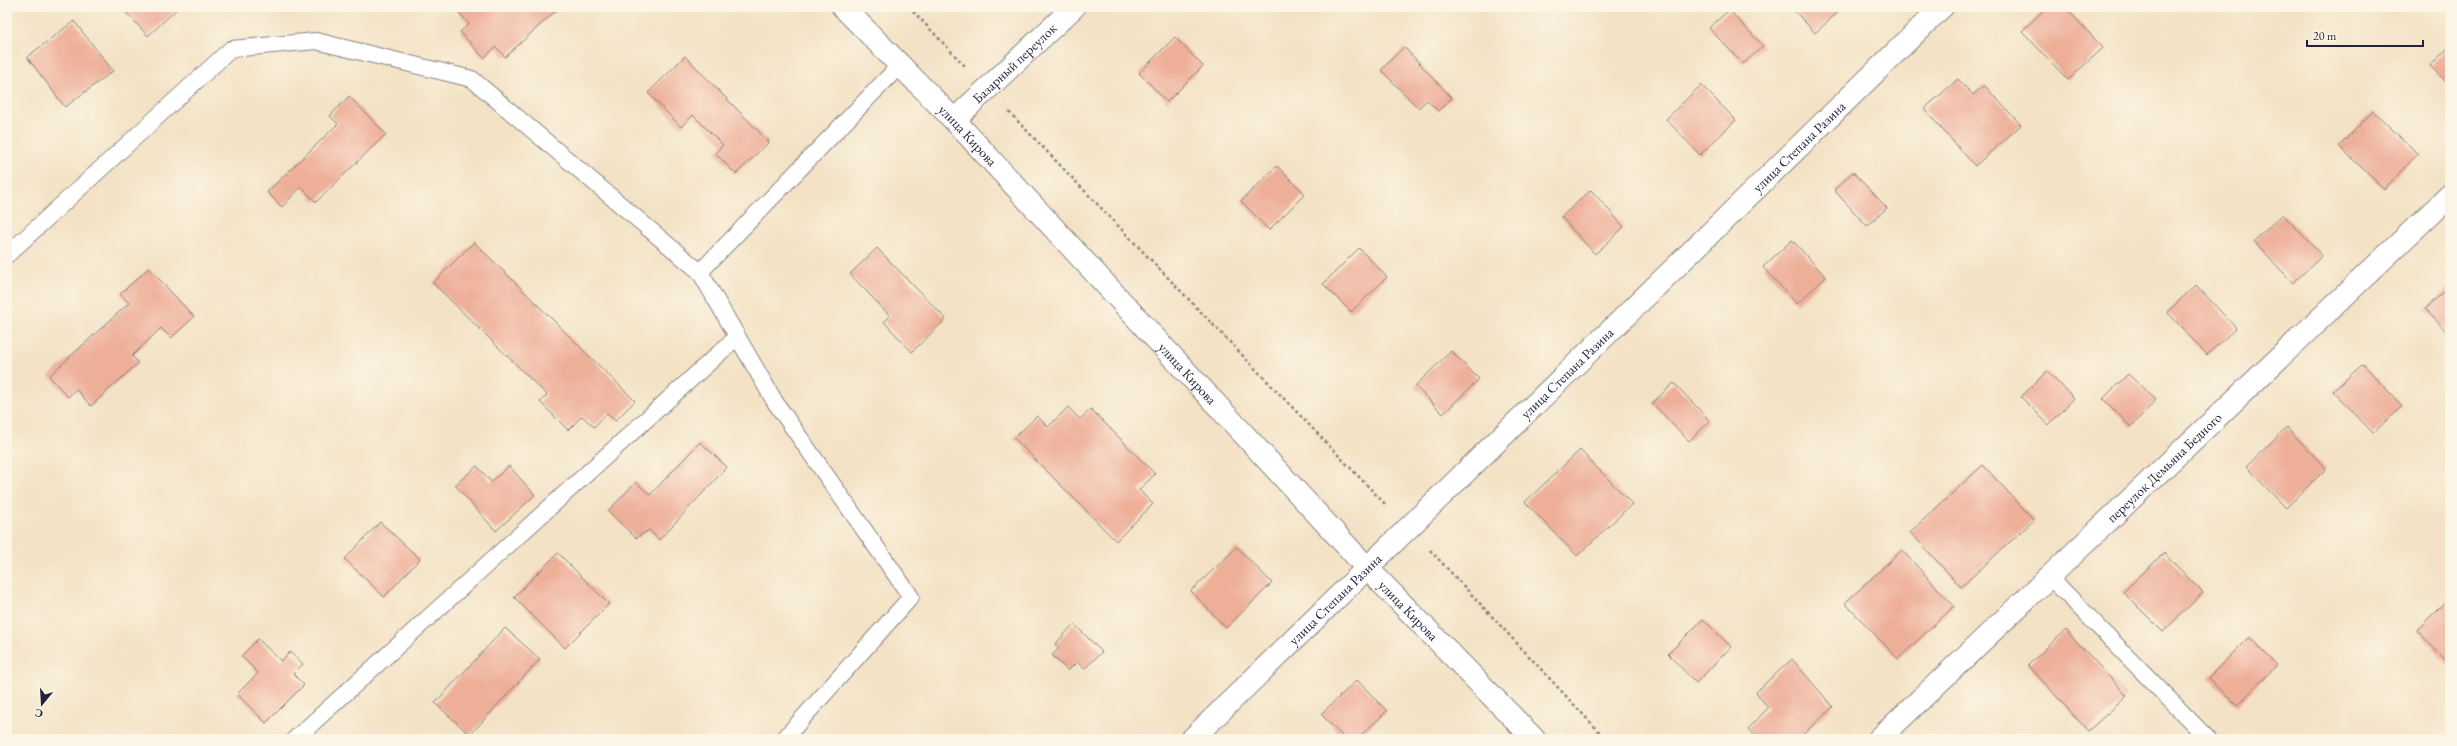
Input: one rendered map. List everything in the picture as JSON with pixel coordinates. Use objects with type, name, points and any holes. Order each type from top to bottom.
[{"type":"street","name":"улица Кирова","points":[[843,7],[954,120],[1368,569],[1534,739]]},
{"type":"street","name":"Базарный переулок","points":[[954,120],[1074,7]]},
{"type":"street","name":"улица Степана Разина","points":[[1192,739],[1368,569],[1942,7]]},
{"type":"street","name":"переулок Демьяна Бедного","points":[[1878,739],[2450,194]]},
{"type":"lane","points":[[7,255],[231,49],[316,41],[472,79],[700,272],[774,402],[911,597],[784,739]]},
{"type":"lane","points":[[700,272],[900,65]]},
{"type":"lane","points":[[295,739],[737,336]]},
{"type":"lane","points":[[2049,576],[2208,739]]},
{"type":"path","points":[[909,7],[1410,528],[1606,739]]},
{"type":"building","points":[[121,7],[179,7],[148,36]]},
{"type":"building","points":[[454,7],[560,7],[505,57],[496,47],[484,58],[460,32],[469,24]]},
{"type":"building","points":[[1791,7],[1844,7],[1815,33]]},
{"type":"building","points":[[2047,7],[2065,7],[2103,48],[2068,80],[2022,31]]},
{"type":"building","points":[[1729,10],[1763,46],[1743,64],[1709,28]]},
{"type":"building","points":[[74,21],[113,71],[65,107],[27,57]]},
{"type":"building","points":[[1175,37],[1203,66],[1167,102],[1139,73]]},
{"type":"building","points":[[2450,46],[2450,85],[2430,66]]},
{"type":"building","points":[[1404,47],[1452,98],[1438,111],[1427,100],[1418,108],[1381,70]]},
{"type":"building","points":[[685,56],[769,142],[736,174],[715,153],[723,145],[693,115],[681,127],[648,93]]},
{"type":"building","points":[[1958,79],[1973,95],[1984,85],[2021,125],[1975,166],[1924,109]]},
{"type":"building","points":[[1701,85],[1736,120],[1700,155],[1666,119]]},
{"type":"building","points":[[349,96],[386,134],[316,202],[301,187],[282,207],[267,192],[338,124],[330,116]]},
{"type":"building","points":[[2373,111],[2418,154],[2384,189],[2339,146]]},
{"type":"building","points":[[1277,166],[1305,194],[1269,230],[1241,201]]},
{"type":"building","points":[[1853,172],[1887,208],[1867,226],[1834,190]]},
{"type":"building","points":[[1591,190],[1624,227],[1595,254],[1561,217]]},
{"type":"building","points":[[2283,214],[2322,256],[2293,283],[2254,241]]},
{"type":"building","points":[[1792,240],[1826,277],[1797,304],[1763,267]]},
{"type":"building","points":[[474,242],[635,401],[615,421],[607,413],[594,427],[582,416],[568,430],[540,402],[547,395],[433,283]]},
{"type":"building","points":[[877,248],[946,319],[912,352],[884,322],[890,316],[850,274]]},
{"type":"building","points":[[1359,248],[1387,277],[1351,312],[1323,284]]},
{"type":"building","points":[[149,268],[194,317],[171,338],[161,328],[132,356],[138,363],[91,406],[76,389],[68,397],[49,376],[129,303],[120,294]]},
{"type":"building","points":[[2196,285],[2236,328],[2207,355],[2167,312]]},
{"type":"building","points":[[2450,286],[2450,335],[2425,309]]},
{"type":"building","points":[[1451,351],[1479,379],[1443,414],[1415,386]]},
{"type":"building","points":[[2363,364],[2402,406],[2373,433],[2333,391]]},
{"type":"building","points":[[2047,371],[2074,398],[2049,425],[2021,397]]},
{"type":"building","points":[[2128,374],[2156,400],[2131,427],[2103,399]]},
{"type":"building","points":[[1674,383],[1710,421],[1689,441],[1652,403]]},
{"type":"building","points":[[1068,407],[1080,419],[1091,409],[1155,474],[1139,490],[1153,504],[1116,541],[1014,438],[1037,416],[1048,427]]},
{"type":"building","points":[[2287,427],[2326,469],[2286,508],[2246,467]]},
{"type":"building","points":[[700,442],[727,467],[659,540],[649,530],[636,538],[608,511],[636,482],[650,495]]},
{"type":"building","points":[[1580,450],[1632,504],[1577,556],[1525,502]]},
{"type":"building","points":[[1983,465],[2034,520],[1961,587],[1910,532]]},
{"type":"building","points":[[477,466],[491,482],[509,466],[535,495],[496,531],[455,485]]},
{"type":"building","points":[[380,522],[420,559],[384,597],[345,559]]},
{"type":"building","points":[[1237,547],[1272,583],[1226,628],[1191,591]]},
{"type":"building","points":[[1902,550],[1954,606],[1898,659],[1845,603]]},
{"type":"building","points":[[558,553],[609,604],[565,648],[514,597]]},
{"type":"building","points":[[2164,553],[2203,593],[2163,632],[2123,592]]},
{"type":"building","points":[[2445,602],[2450,607],[2450,666],[2417,630]]},
{"type":"building","points":[[1703,619],[1731,647],[1696,683],[1668,654]]},
{"type":"building","points":[[1074,624],[1102,652],[1084,669],[1077,662],[1068,671],[1052,655],[1059,649],[1055,644]]},
{"type":"building","points":[[505,628],[540,659],[470,735],[435,703]]},
{"type":"building","points":[[2066,630],[2127,696],[2088,731],[2028,665]]},
{"type":"building","points":[[2249,637],[2277,665],[2237,706],[2208,678]]},
{"type":"building","points":[[258,639],[281,661],[290,652],[303,664],[293,674],[304,685],[266,723],[237,694],[258,673],[241,656]]},
{"type":"building","points":[[1792,659],[1833,707],[1798,739],[1758,739],[1748,729],[1768,708],[1756,692]]},
{"type":"building","points":[[1357,680],[1387,711],[1357,739],[1345,739],[1321,714]]}]
